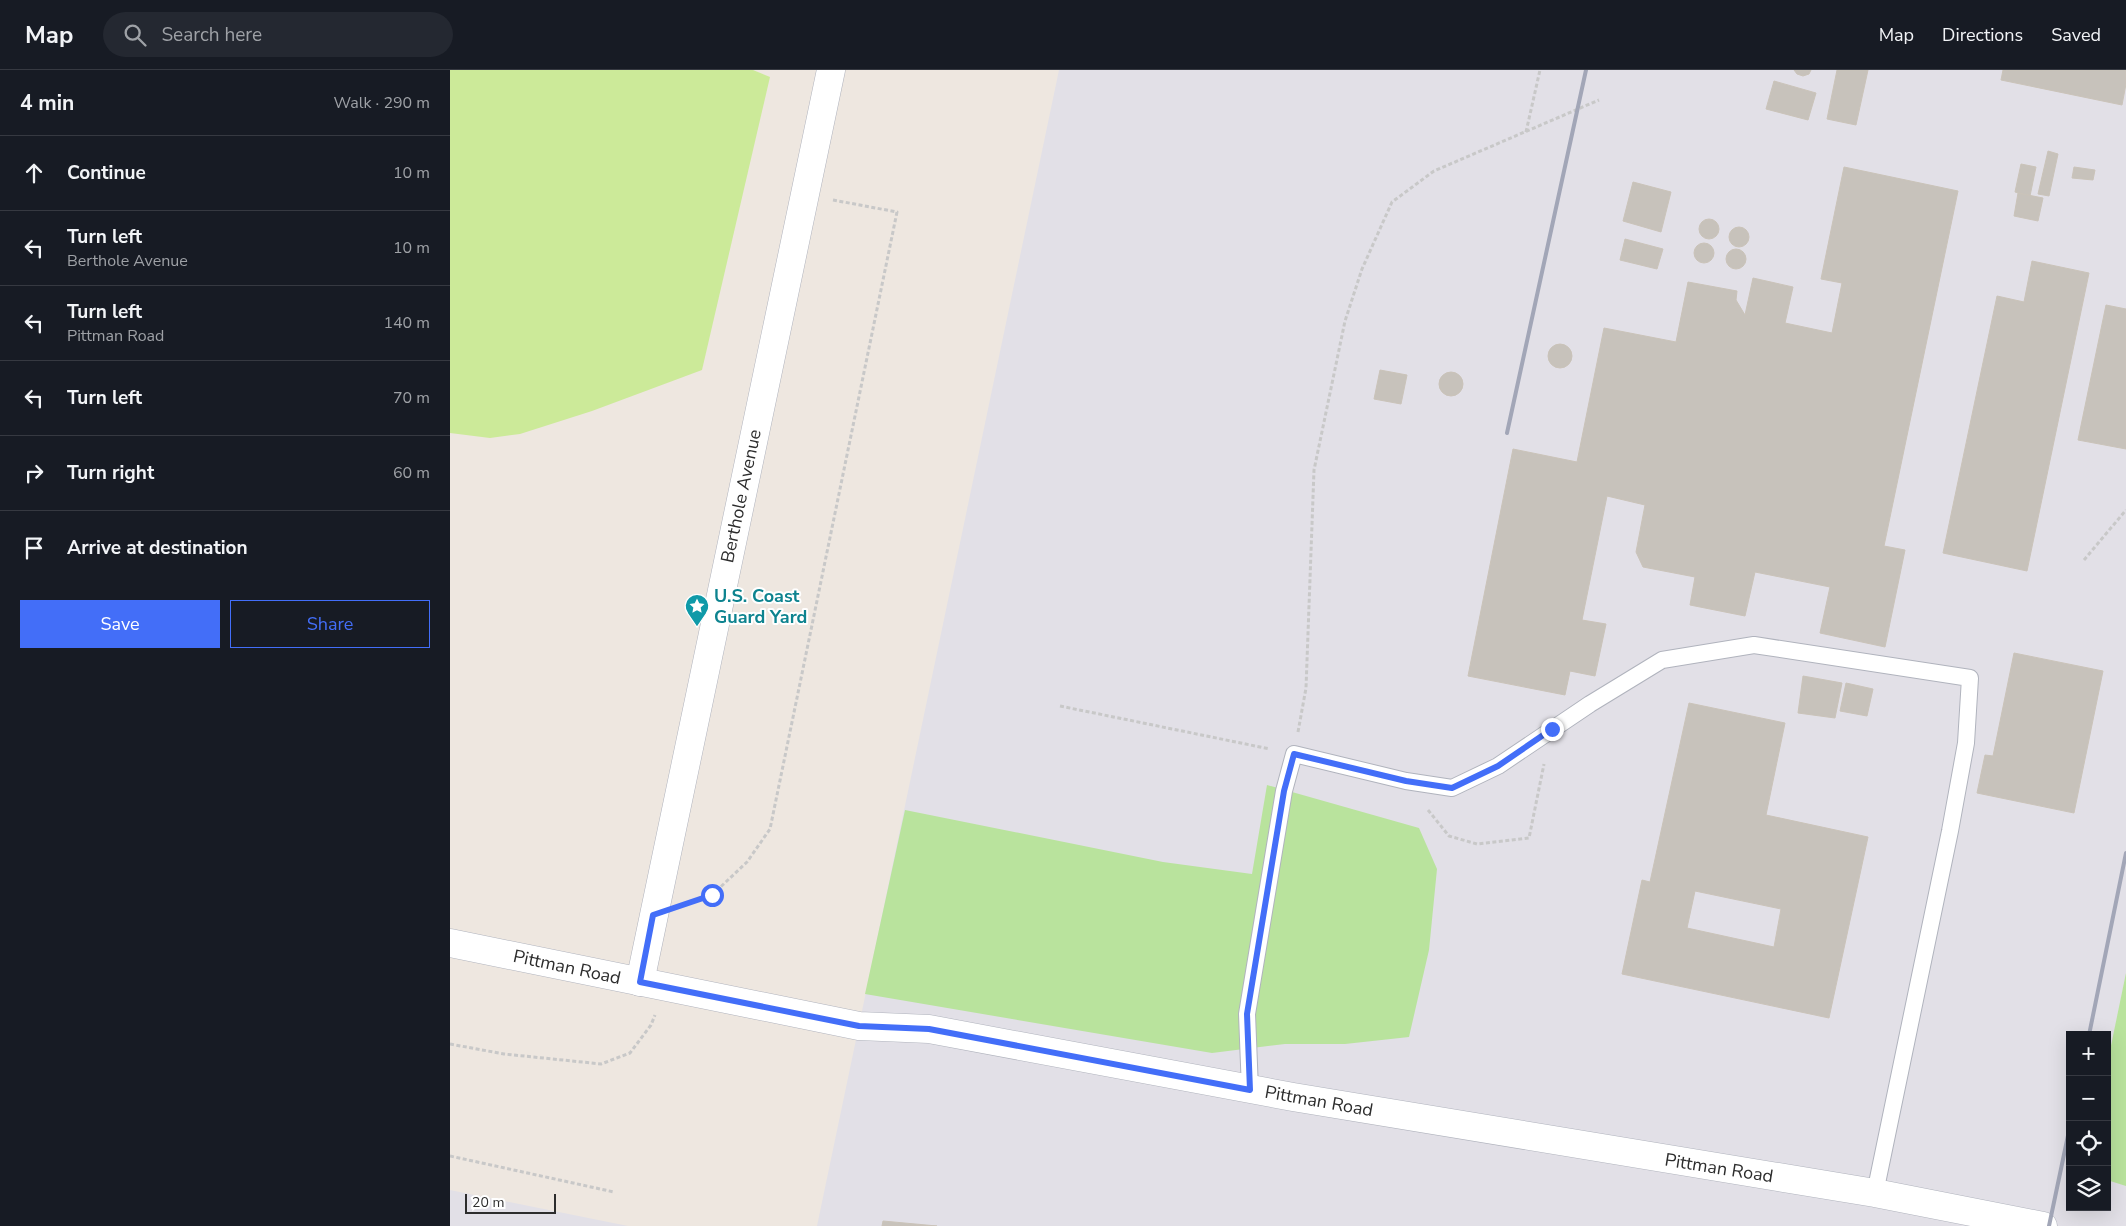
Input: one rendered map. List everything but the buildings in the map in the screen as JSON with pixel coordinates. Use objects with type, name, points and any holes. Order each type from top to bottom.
[{"type":"street","name":"Berthole Avenue","points":[[652,984],[653,915],[831,70]]},
{"type":"street","name":"Pittman Road","points":[[450,943],[859,1026],[929,1029],[1250,1090],[1875,1193],[1984,1221],[2043,1226]]},
{"type":"lane","points":[[1250,1090],[1247,1014],[1284,791],[1294,754],[1406,781],[1452,788],[1498,766],[1590,704],[1662,660],[1754,645],[1970,678],[1966,743],[1954,810],[1875,1193]]},
{"type":"path","points":[[1526,132],[1540,70]]},
{"type":"path","points":[[1060,706],[1294,754],[1306,688],[1314,470],[1345,321],[1362,269],[1392,202],[1434,171],[1599,100]]},
{"type":"path","points":[[653,915],[712,895],[747,862],[770,829],[897,212],[805,194]]},
{"type":"path","points":[[2084,560],[2126,510]]},
{"type":"path","points":[[1406,781],[1449,836],[1477,844],[1529,838],[1552,729]]},
{"type":"path","points":[[450,1044],[504,1054],[601,1064],[630,1053],[651,1025],[652,984]]},
{"type":"path","points":[[450,1156],[614,1192]]},
{"type":"shaded area","points":[[1059,70],[2126,70],[2126,1226],[817,1226]]},
{"type":"shaded area","points":[[450,1190],[628,1226],[450,1226]]},
{"type":"green space","points":[[450,70],[753,70],[770,77],[702,370],[592,411],[520,434],[490,438],[450,433]]},
{"type":"green space","points":[[1267,785],[1419,828],[1437,869],[1429,950],[1409,1037],[1345,1044],[1285,1044],[1212,1053],[865,994],[905,810],[1163,862],[1252,874]]},
{"type":"green space","points":[[2126,973],[2126,1186],[2111,1181],[2111,1046]]},
{"type":"railway","points":[[1507,433],[1586,70]]},
{"type":"railway","points":[[2090,1031],[2126,853]]},
{"type":"railway","points":[[2049,1226],[2066,1145]]},
{"type":"place","name":"U.S. Coast Guard Yard","points":[[697,627]]},
{"type":"route","points":[[712,895],[653,915],[640,982],[859,1026],[929,1029],[1250,1090],[1247,1014],[1284,791],[1294,754],[1406,781],[1452,788],[1498,766],[1552,729]]}]
